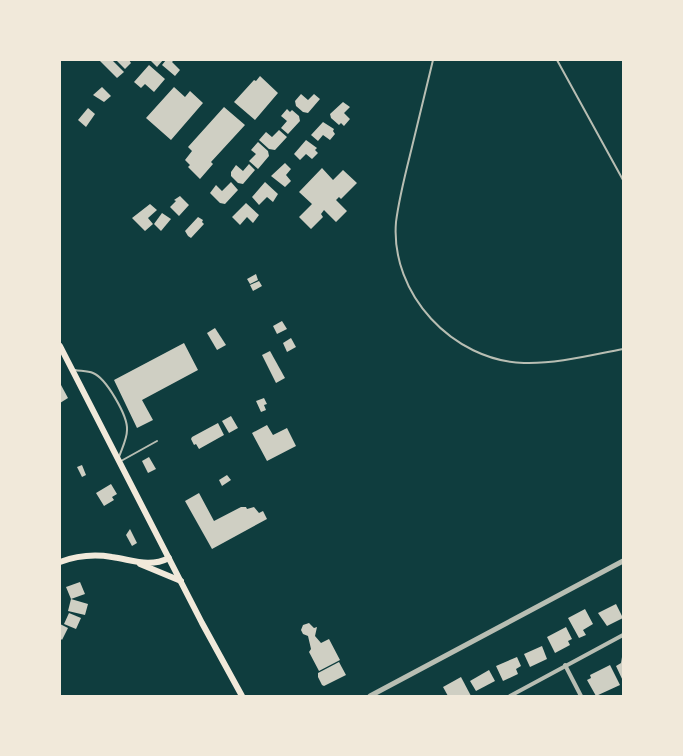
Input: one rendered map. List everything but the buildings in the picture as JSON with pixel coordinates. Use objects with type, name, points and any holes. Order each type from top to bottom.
[{"type":"main road","points":[[61,349],[73,369],[202,623],[242,696]]},
{"type":"main road","points":[[60,562],[81,556],[95,555],[112,557],[139,564],[181,581]]},
{"type":"main road","points":[[139,564],[160,563],[169,558]]},
{"type":"street","points":[[370,696],[623,561]]},
{"type":"street","points":[[510,696],[623,635]]},
{"type":"street","points":[[565,665],[581,696]]},
{"type":"lane","points":[[433,60],[400,194],[396,223],[398,256],[408,285],[416,298],[434,322],[450,336],[468,348],[495,359],[525,363],[557,361],[623,349]]},
{"type":"lane","points":[[557,60],[623,180]]},
{"type":"lane","points":[[73,369],[93,373],[105,381],[125,420],[127,429],[126,438],[119,460]]},
{"type":"lane","points":[[119,460],[157,442]]}]
